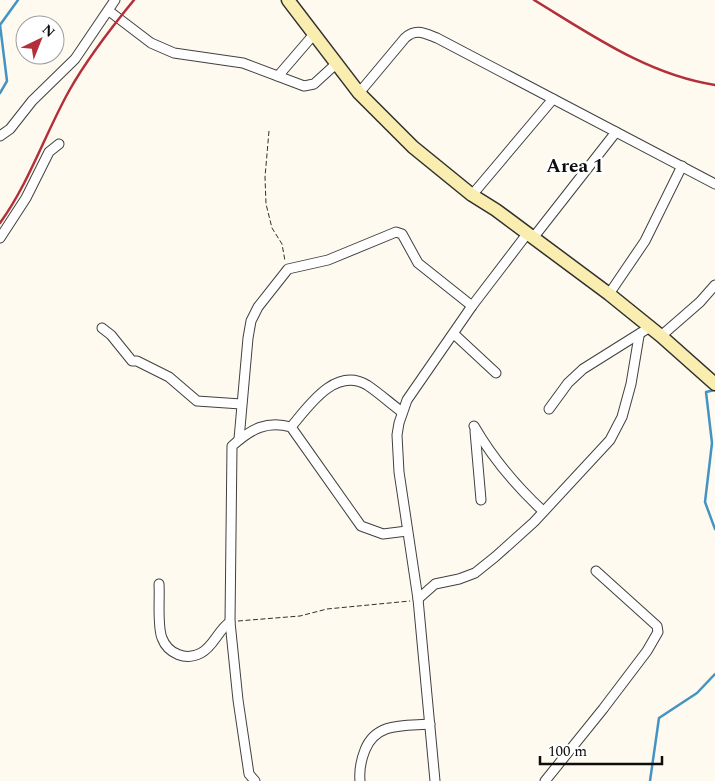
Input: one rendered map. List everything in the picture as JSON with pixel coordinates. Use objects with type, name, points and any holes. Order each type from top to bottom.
[{"type":"main road","points":[[288,0],[359,93],[413,147],[472,195],[496,210],[610,294],[715,384]]},
{"type":"street","points":[[0,136],[10,129],[32,101],[75,59],[115,0]]},
{"type":"street","points":[[109,11],[151,43],[174,53],[243,63],[308,86],[336,63]]},
{"type":"street","points":[[359,93],[405,38],[411,33],[419,31],[437,38],[715,184]]},
{"type":"street","points":[[278,76],[315,33]]},
{"type":"street","points":[[472,195],[553,99]]},
{"type":"street","points":[[435,781],[418,599],[399,472],[397,435],[402,412],[407,400],[472,306],[616,132]]},
{"type":"street","points":[[0,238],[22,204],[48,152],[59,144]]},
{"type":"street","points":[[610,294],[645,240],[682,166]]},
{"type":"street","points":[[239,439],[241,404],[251,321],[258,307],[288,269],[328,260],[396,232],[402,234],[418,264],[472,306]]},
{"type":"street","points":[[661,336],[700,302],[715,284]]},
{"type":"street","points":[[549,409],[568,383],[583,369],[639,336],[650,327]]},
{"type":"street","points":[[102,328],[111,335],[132,361],[137,361],[169,376],[197,401],[241,404]]},
{"type":"street","points":[[454,334],[496,372]]},
{"type":"street","points":[[418,599],[435,584],[459,579],[475,573],[495,557],[600,452],[618,427],[631,384],[639,336]]},
{"type":"street","points":[[291,427],[321,392],[346,382],[366,384],[402,412]]},
{"type":"street","points":[[255,781],[249,774],[238,700],[230,622],[232,446],[239,439],[265,424],[279,424],[291,427],[361,526],[383,534],[407,531]]},
{"type":"street","points":[[481,500],[474,426],[490,454],[505,473],[543,511]]},
{"type":"street","points":[[545,781],[604,709],[648,651],[658,632],[656,626],[596,571]]},
{"type":"street","points":[[159,584],[162,637],[178,656],[188,657],[200,654],[211,646],[230,622]]},
{"type":"street","points":[[360,781],[360,761],[366,746],[376,732],[391,727],[430,724]]},
{"type":"path","points":[[269,131],[265,177],[266,204],[272,228],[282,244],[283,258],[288,269]]},
{"type":"path","points":[[230,622],[300,616],[327,609],[391,604],[418,599]]},
{"type":"waterway","points":[[0,93],[7,81],[0,25],[18,0]]},
{"type":"waterway","points":[[715,390],[706,392],[712,443],[705,502],[715,529]]},
{"type":"waterway","points":[[650,781],[659,718],[697,693],[715,674]]},
{"type":"railway","points":[[0,223],[20,192],[60,107],[76,79],[134,0]]},
{"type":"railway","points":[[534,0],[620,52],[643,63],[690,80],[715,85]]},
{"type":"district","name":"Area 1","points":[[575,165]]}]
